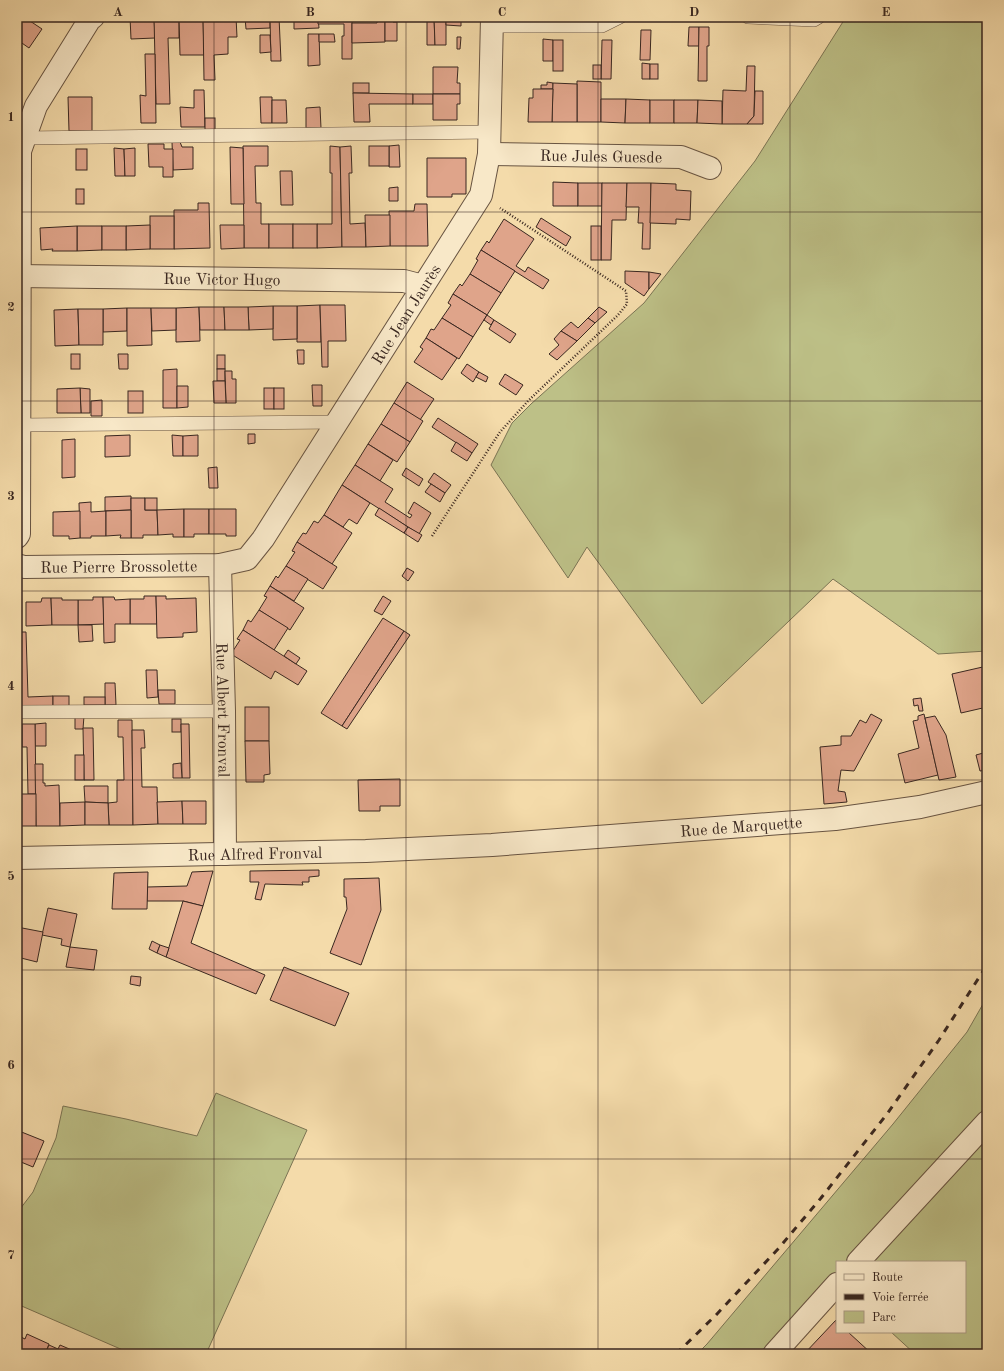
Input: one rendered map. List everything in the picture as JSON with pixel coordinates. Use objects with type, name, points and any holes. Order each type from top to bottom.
[{"type":"street","points":[[17,537],[19,534],[18,336],[20,151],[36,106],[90,18]]},
{"type":"street","name":"Rue Jean Jaurès","points":[[220,565],[247,559],[263,539],[481,195],[489,154],[491,22]]},
{"type":"street","name":"Rue Jules Guesde","points":[[489,154],[681,157],[710,168]]},
{"type":"street","name":"Rue Victor Hugo","points":[[19,276],[404,281],[423,286]]},
{"type":"street","name":"Rue Pierre Brossolette","points":[[17,565],[24,567],[220,565]]},
{"type":"street","name":"Rue Albert Fronval","points":[[220,565],[224,712],[225,854]]},
{"type":"street","name":"Rue de Marquette","points":[[492,845],[835,819],[920,807],[987,792]]},
{"type":"street","name":"Rue Alfred Fronval","points":[[17,858],[381,851],[492,845]]},
{"type":"street","points":[[859,1261],[987,1122]]},
{"type":"street","points":[[774,1354],[836,1285]]},
{"type":"lane","points":[[491,22],[602,26],[620,17]]},
{"type":"lane","points":[[748,17],[814,20],[819,17]]},
{"type":"lane","points":[[25,138],[489,132]]},
{"type":"lane","points":[[19,425],[338,422]]},
{"type":"lane","points":[[17,712],[224,712]]},
{"type":"path","points":[[432,536],[500,432],[528,401],[618,315],[627,304],[626,291],[481,195]]},
{"type":"green space","points":[[846,17],[987,17],[987,651],[938,654],[833,579],[702,704],[587,547],[568,578],[491,465],[512,423],[531,404],[644,303],[755,161]]},
{"type":"green space","points":[[987,997],[987,1354],[915,1354],[892,1333],[966,1333],[966,1261],[836,1261],[836,1285],[761,1354],[697,1354],[893,1124],[967,1032]]},
{"type":"green space","points":[[216,1093],[307,1130],[206,1354],[132,1354],[17,1304],[17,1213],[33,1192],[56,1138],[63,1106],[197,1136]]},
{"type":"building","points":[[20,17],[24,17],[42,29],[29,48],[19,41],[17,45],[17,21]]},
{"type":"building","points":[[130,17],[154,17],[155,38],[131,39]]},
{"type":"building","points":[[154,17],[179,17],[179,38],[168,38],[170,104],[156,104]]},
{"type":"building","points":[[179,17],[203,17],[204,55],[180,55]]},
{"type":"building","points":[[203,17],[236,17],[237,37],[228,37],[228,54],[214,55],[215,80],[204,80]]},
{"type":"building","points":[[245,17],[270,17],[270,28],[246,29]]},
{"type":"building","points":[[270,17],[279,17],[281,61],[271,61]]},
{"type":"building","points":[[294,17],[318,17],[319,28],[294,29]]},
{"type":"building","points":[[318,17],[352,17],[352,59],[342,59],[342,36],[344,36],[344,24],[318,24]]},
{"type":"building","points":[[377,17],[385,17],[385,42],[352,43],[352,23],[377,23]]},
{"type":"building","points":[[385,17],[393,17],[393,22],[397,22],[397,41],[385,41]]},
{"type":"building","points":[[427,17],[434,17],[435,45],[427,45]]},
{"type":"building","points":[[434,17],[446,17],[446,45],[435,45]]},
{"type":"building","points":[[446,17],[461,17],[461,26],[446,25]]},
{"type":"building","points":[[689,27],[699,27],[699,46],[688,46]]},
{"type":"building","points":[[699,27],[709,27],[709,46],[707,46],[707,81],[698,81]]},
{"type":"building","points":[[641,30],[651,30],[650,60],[640,60]]},
{"type":"building","points":[[308,34],[319,34],[320,65],[308,66]]},
{"type":"building","points":[[319,34],[334,34],[335,42],[319,42]]},
{"type":"building","points":[[260,35],[270,35],[271,52],[260,53]]},
{"type":"building","points":[[457,37],[461,37],[460,49],[457,49]]},
{"type":"building","points":[[543,39],[553,40],[553,61],[543,61]]},
{"type":"building","points":[[553,40],[563,40],[563,71],[553,71]]},
{"type":"building","points":[[602,40],[612,40],[611,79],[601,79]]},
{"type":"building","points":[[145,54],[155,54],[156,123],[141,123],[140,95],[146,96]]},
{"type":"building","points":[[642,63],[650,64],[650,79],[642,79]]},
{"type":"building","points":[[650,64],[658,64],[658,79],[650,79]]},
{"type":"building","points":[[593,65],[601,65],[601,79],[593,79]]},
{"type":"building","points":[[747,66],[755,66],[754,116],[747,124],[722,124],[723,90],[746,91]]},
{"type":"building","points":[[433,67],[458,67],[457,83],[460,83],[460,94],[433,94]]},
{"type":"building","points":[[577,81],[601,82],[601,122],[577,122]]},
{"type":"building","points":[[547,82],[553,83],[553,89],[541,89],[541,85],[547,85]]},
{"type":"building","points":[[353,83],[369,83],[369,93],[353,93]]},
{"type":"building","points":[[553,83],[577,84],[577,122],[552,122]]},
{"type":"building","points":[[533,89],[553,89],[552,122],[528,122],[529,98],[533,98]]},
{"type":"building","points":[[194,90],[204,90],[205,127],[181,127],[180,107],[194,108]]},
{"type":"building","points":[[755,91],[763,91],[763,124],[747,124],[754,116]]},
{"type":"building","points":[[353,93],[413,94],[413,104],[369,104],[370,122],[354,122]]},
{"type":"building","points":[[413,94],[433,94],[433,104],[413,104]]},
{"type":"building","points":[[433,94],[460,94],[460,104],[457,104],[457,120],[433,120]]},
{"type":"building","points":[[68,97],[92,97],[92,131],[69,131]]},
{"type":"building","points":[[260,97],[272,97],[272,123],[261,123]]},
{"type":"building","points":[[601,99],[626,99],[625,123],[601,122]]},
{"type":"building","points":[[626,99],[650,100],[650,123],[625,123]]},
{"type":"building","points":[[272,100],[286,100],[287,123],[272,123]]},
{"type":"building","points":[[650,100],[674,100],[674,123],[650,123]]},
{"type":"building","points":[[674,100],[698,100],[697,123],[674,123]]},
{"type":"building","points":[[698,100],[722,101],[722,124],[697,123]]},
{"type":"building","points":[[320,107],[321,128],[306,128],[306,108]]},
{"type":"building","points":[[205,118],[215,118],[215,130],[205,130]]},
{"type":"building","points":[[172,142],[180,142],[182,147],[193,147],[193,169],[173,170]]},
{"type":"building","points":[[148,144],[164,144],[164,149],[173,149],[173,177],[163,177],[163,167],[149,167]]},
{"type":"building","points":[[399,145],[400,167],[389,167],[389,146]]},
{"type":"building","points":[[243,146],[268,146],[268,166],[255,166],[256,203],[261,203],[261,224],[269,224],[269,248],[244,248]]},
{"type":"building","points":[[330,146],[340,147],[342,247],[317,248],[317,224],[332,224],[332,173],[330,173]]},
{"type":"building","points":[[351,146],[352,173],[349,173],[350,224],[365,223],[366,247],[342,247],[340,147]]},
{"type":"building","points":[[369,146],[389,146],[389,166],[369,166]]},
{"type":"building","points":[[230,147],[243,148],[244,204],[231,204]]},
{"type":"building","points":[[114,148],[124,149],[125,176],[115,176]]},
{"type":"building","points":[[135,148],[135,176],[125,176],[124,149]]},
{"type":"building","points":[[76,149],[87,149],[87,170],[76,170]]},
{"type":"building","points":[[427,158],[466,158],[466,194],[452,194],[452,197],[427,197]]},
{"type":"building","points":[[280,171],[292,171],[293,205],[281,205]]},
{"type":"building","points":[[553,182],[578,183],[578,206],[553,206]]},
{"type":"building","points":[[578,183],[602,183],[602,206],[578,206]]},
{"type":"building","points":[[602,183],[627,183],[626,220],[612,220],[611,260],[601,260]]},
{"type":"building","points":[[627,183],[651,183],[650,249],[642,249],[643,223],[638,223],[639,207],[626,207]]},
{"type":"building","points":[[651,183],[676,184],[676,190],[691,191],[690,220],[676,219],[676,224],[650,223]]},
{"type":"building","points":[[398,187],[398,201],[389,201],[389,188]]},
{"type":"building","points":[[76,189],[84,189],[84,204],[76,204]]},
{"type":"building","points":[[198,203],[209,203],[210,248],[174,249],[174,210],[198,210]]},
{"type":"building","points":[[415,204],[427,204],[428,246],[390,246],[389,211],[414,211]]},
{"type":"building","points":[[365,215],[390,215],[390,246],[366,247]]},
{"type":"building","points":[[150,216],[174,216],[174,249],[150,249]]},
{"type":"building","points":[[541,218],[571,237],[566,246],[536,227]]},
{"type":"building","points":[[504,219],[534,239],[516,266],[525,272],[528,267],[549,280],[543,289],[481,250],[487,241],[489,243]]},
{"type":"building","points":[[269,224],[293,224],[293,248],[269,248]]},
{"type":"building","points":[[293,224],[317,224],[317,248],[293,248]]},
{"type":"building","points":[[150,225],[150,249],[126,250],[126,226]]},
{"type":"building","points":[[220,225],[244,225],[244,248],[221,249]]},
{"type":"building","points":[[77,226],[102,226],[102,250],[77,251]]},
{"type":"building","points":[[77,226],[77,251],[52,251],[53,249],[41,250],[40,228]]},
{"type":"building","points":[[102,226],[126,226],[126,250],[102,250]]},
{"type":"building","points":[[591,226],[601,226],[601,260],[591,260]]},
{"type":"building","points":[[481,250],[515,271],[501,293],[470,274],[478,260],[476,259]]},
{"type":"building","points":[[625,271],[649,272],[649,289],[644,296],[625,283]]},
{"type":"building","points":[[649,272],[661,274],[649,289]]},
{"type":"building","points":[[470,274],[501,293],[487,315],[453,294],[460,284],[462,286]]},
{"type":"building","points":[[453,294],[487,315],[473,337],[442,318],[451,305],[448,303]]},
{"type":"building","points":[[320,305],[321,342],[297,342],[297,306]]},
{"type":"building","points":[[320,305],[345,305],[346,341],[328,341],[328,367],[322,367]]},
{"type":"building","points":[[273,306],[297,306],[297,339],[273,340]]},
{"type":"building","points":[[273,306],[273,329],[249,330],[248,307]]},
{"type":"building","points":[[199,307],[200,341],[176,342],[176,308]]},
{"type":"building","points":[[199,307],[224,307],[225,330],[200,330]]},
{"type":"building","points":[[224,307],[248,307],[249,330],[225,330]]},
{"type":"building","points":[[599,307],[607,312],[595,323],[588,318]]},
{"type":"building","points":[[127,308],[127,331],[103,332],[103,309]]},
{"type":"building","points":[[127,308],[151,308],[152,345],[127,346]]},
{"type":"building","points":[[151,308],[176,308],[176,330],[152,331]]},
{"type":"building","points":[[78,309],[79,345],[55,346],[54,310]]},
{"type":"building","points":[[78,309],[103,309],[103,345],[79,345]]},
{"type":"building","points":[[487,315],[494,320],[491,325],[484,320]]},
{"type":"building","points":[[442,318],[473,337],[459,359],[426,338],[431,329],[434,330]]},
{"type":"building","points":[[588,318],[595,323],[577,341],[561,331],[571,322],[578,328]]},
{"type":"building","points":[[494,320],[516,334],[510,343],[489,329]]},
{"type":"building","points":[[561,331],[577,341],[557,360],[549,354],[559,345],[554,339]]},
{"type":"building","points":[[426,338],[457,358],[442,380],[414,362],[423,349],[420,347]]},
{"type":"building","points":[[297,350],[304,350],[304,364],[298,364]]},
{"type":"building","points":[[71,354],[80,354],[80,369],[71,369]]},
{"type":"building","points":[[118,354],[128,354],[128,369],[119,369]]},
{"type":"building","points":[[217,355],[225,355],[225,369],[217,369]]},
{"type":"building","points":[[467,364],[479,372],[473,382],[461,373]]},
{"type":"building","points":[[177,369],[177,408],[163,408],[163,370]]},
{"type":"building","points":[[217,369],[225,369],[225,381],[217,381]]},
{"type":"building","points":[[225,371],[232,371],[232,379],[236,379],[236,403],[226,403]]},
{"type":"building","points":[[479,372],[488,377],[486,382],[476,377]]},
{"type":"building","points":[[505,374],[523,385],[516,395],[499,384]]},
{"type":"building","points":[[213,381],[225,381],[226,403],[214,403]]},
{"type":"building","points":[[407,382],[434,399],[420,420],[394,403]]},
{"type":"building","points":[[312,385],[322,385],[322,406],[313,406]]},
{"type":"building","points":[[177,386],[188,386],[188,407],[177,408]]},
{"type":"building","points":[[80,388],[90,389],[90,413],[81,413]]},
{"type":"building","points":[[80,388],[81,413],[57,413],[57,389]]},
{"type":"building","points":[[264,388],[274,388],[274,409],[264,409]]},
{"type":"building","points":[[274,388],[284,388],[284,409],[274,409]]},
{"type":"building","points":[[128,391],[143,391],[143,413],[128,413]]},
{"type":"building","points":[[102,400],[102,416],[91,416],[91,401]]},
{"type":"building","points":[[394,403],[423,421],[410,442],[381,424]]},
{"type":"building","points":[[438,418],[478,444],[472,453],[432,427]]},
{"type":"building","points":[[381,424],[410,442],[397,462],[368,444]]},
{"type":"building","points":[[248,434],[255,434],[255,443],[248,444]]},
{"type":"building","points":[[130,435],[130,456],[105,457],[105,436]]},
{"type":"building","points":[[172,435],[183,436],[183,456],[173,456]]},
{"type":"building","points":[[198,435],[198,456],[183,456],[183,436]]},
{"type":"building","points":[[75,439],[75,477],[62,478],[62,440]]},
{"type":"building","points":[[456,442],[472,453],[467,461],[451,451]]},
{"type":"building","points":[[368,444],[393,460],[380,481],[355,465]]},
{"type":"building","points":[[355,465],[393,489],[385,502],[410,518],[412,515],[408,513],[414,502],[431,513],[419,534],[342,485]]},
{"type":"building","points":[[217,467],[218,488],[209,488],[208,468]]},
{"type":"building","points":[[406,468],[423,479],[419,486],[402,475]]},
{"type":"building","points":[[434,473],[451,485],[445,493],[428,482]]},
{"type":"building","points":[[431,484],[445,493],[440,502],[425,492]]},
{"type":"building","points":[[342,485],[370,503],[357,524],[349,519],[343,527],[324,515]]},
{"type":"building","points":[[131,496],[131,510],[105,511],[105,497]]},
{"type":"building","points":[[131,498],[145,498],[145,510],[157,510],[158,535],[143,535],[143,538],[131,538]]},
{"type":"building","points":[[145,498],[157,498],[157,510],[145,510]]},
{"type":"building","points":[[91,502],[91,512],[106,511],[106,536],[80,538],[79,503]]},
{"type":"building","points":[[379,508],[408,527],[404,533],[375,515]]},
{"type":"building","points":[[184,509],[184,537],[173,537],[173,534],[158,535],[157,510]]},
{"type":"building","points":[[184,509],[209,509],[209,534],[194,534],[194,537],[184,537]]},
{"type":"building","points":[[209,509],[236,509],[236,536],[226,536],[226,534],[209,534]]},
{"type":"building","points":[[131,510],[131,538],[120,538],[121,535],[106,536],[106,511]]},
{"type":"building","points":[[80,511],[80,538],[69,539],[69,536],[53,536],[53,512]]},
{"type":"building","points":[[324,515],[352,533],[332,564],[297,542],[303,533],[306,534],[314,521],[318,523]]},
{"type":"building","points":[[408,527],[422,535],[418,542],[404,533]]},
{"type":"building","points":[[297,542],[337,567],[323,589],[286,566],[295,552],[292,551]]},
{"type":"building","points":[[286,566],[308,579],[294,601],[270,586],[276,576],[278,578]]},
{"type":"building","points":[[407,568],[414,572],[408,581],[402,576]]},
{"type":"building","points":[[270,586],[304,608],[290,630],[259,610],[267,597],[264,596]]},
{"type":"building","points":[[144,596],[156,596],[157,624],[130,624],[130,599],[144,599]]},
{"type":"building","points":[[156,596],[166,596],[166,599],[196,598],[197,632],[183,633],[183,637],[157,638]]},
{"type":"building","points":[[383,596],[391,601],[382,615],[374,611]]},
{"type":"building","points":[[93,597],[103,597],[104,624],[78,625],[78,600],[93,600]]},
{"type":"building","points":[[103,597],[114,597],[115,600],[130,599],[130,624],[115,624],[115,642],[104,643]]},
{"type":"building","points":[[42,598],[51,598],[52,625],[26,626],[26,602],[41,602]]},
{"type":"building","points":[[51,598],[78,600],[78,625],[52,625]]},
{"type":"building","points":[[259,610],[288,628],[274,650],[243,630],[248,620],[251,622]]},
{"type":"building","points":[[383,618],[404,631],[342,726],[321,713]]},
{"type":"building","points":[[78,625],[92,625],[93,641],[79,642]]},
{"type":"building","points":[[243,630],[307,671],[298,685],[275,671],[271,679],[231,654],[240,640],[237,639]]},
{"type":"building","points":[[404,631],[410,635],[347,729],[342,726]]},
{"type":"building","points":[[17,632],[26,632],[28,697],[53,696],[53,706],[17,707]]},
{"type":"building","points":[[288,650],[300,658],[296,664],[284,656]]},
{"type":"building","points":[[987,666],[987,707],[961,713],[952,674]]},
{"type":"building","points":[[146,670],[157,670],[158,697],[147,698]]},
{"type":"building","points":[[105,683],[115,683],[116,705],[105,705]]},
{"type":"building","points":[[158,690],[175,690],[175,704],[159,704]]},
{"type":"building","points":[[53,696],[69,696],[69,706],[53,706]]},
{"type":"building","points":[[84,697],[105,697],[105,705],[84,705]]},
{"type":"building","points":[[921,698],[923,711],[919,711],[918,705],[914,706],[913,699]]},
{"type":"building","points":[[245,707],[269,707],[269,741],[245,741]]},
{"type":"building","points":[[871,714],[882,720],[854,771],[841,770],[838,791],[845,792],[847,802],[824,804],[820,747],[841,745],[841,736],[851,736],[860,720],[866,723]]},
{"type":"building","points":[[924,714],[938,775],[905,783],[898,754],[919,748],[913,721],[918,720],[918,716]]},
{"type":"building","points":[[84,716],[83,729],[75,729],[75,717]]},
{"type":"building","points":[[935,716],[946,735],[956,777],[939,780],[925,718]]},
{"type":"building","points":[[172,719],[181,719],[181,732],[172,732]]},
{"type":"building","points":[[118,720],[132,720],[133,825],[109,825],[108,803],[117,802],[117,780],[124,780],[123,737],[118,737]]},
{"type":"building","points":[[46,723],[46,746],[35,746],[35,724]]},
{"type":"building","points":[[22,724],[35,724],[36,794],[28,794],[27,747],[22,747]]},
{"type":"building","points":[[181,724],[189,724],[190,778],[182,778]]},
{"type":"building","points":[[83,728],[93,728],[94,780],[84,780]]},
{"type":"building","points":[[132,730],[144,730],[145,748],[141,748],[142,787],[157,787],[158,824],[133,825]]},
{"type":"building","points":[[245,741],[269,741],[270,774],[264,775],[264,782],[246,782]]},
{"type":"building","points":[[987,752],[987,770],[980,771],[976,755]]},
{"type":"building","points":[[75,755],[84,755],[84,780],[75,780]]},
{"type":"building","points":[[181,763],[182,778],[173,778],[173,764]]},
{"type":"building","points":[[35,764],[43,764],[43,783],[45,783],[45,786],[59,785],[60,826],[36,826]]},
{"type":"building","points":[[400,779],[400,806],[380,806],[380,811],[359,811],[358,780]]},
{"type":"building","points":[[84,786],[108,786],[108,803],[85,802]]},
{"type":"building","points":[[17,794],[36,794],[36,826],[17,826]]},
{"type":"building","points":[[182,801],[183,824],[158,824],[157,802]]},
{"type":"building","points":[[182,801],[206,801],[206,824],[183,824]]},
{"type":"building","points":[[85,802],[85,825],[60,826],[60,803]]},
{"type":"building","points":[[85,802],[108,803],[109,825],[85,825]]},
{"type":"building","points":[[987,854],[987,866],[983,855]]},
{"type":"building","points":[[984,866],[987,866],[987,875]]},
{"type":"building","points":[[319,870],[319,876],[309,877],[309,882],[302,882],[303,885],[265,884],[261,900],[255,899],[259,882],[250,882],[250,871]]},
{"type":"building","points":[[213,871],[203,906],[183,901],[147,901],[147,887],[187,886],[192,872]]},
{"type":"building","points":[[148,872],[147,909],[112,909],[114,873]]},
{"type":"building","points":[[379,878],[381,910],[361,965],[330,953],[347,909],[346,897],[344,897],[344,879]]},
{"type":"building","points":[[183,901],[203,906],[191,943],[265,975],[256,994],[166,957]]},
{"type":"building","points":[[48,908],[77,914],[70,947],[61,945],[62,939],[42,935]]},
{"type":"building","points":[[17,927],[43,932],[37,962],[17,957]]},
{"type":"building","points":[[152,941],[160,945],[157,953],[149,949]]},
{"type":"building","points":[[160,945],[169,948],[166,957],[157,953]]},
{"type":"building","points":[[70,947],[97,950],[94,970],[66,967]]},
{"type":"building","points":[[284,967],[349,993],[335,1026],[270,1000]]},
{"type":"building","points":[[131,976],[141,977],[140,986],[130,984]]},
{"type":"building","points":[[19,1131],[44,1141],[33,1167],[21,1162],[19,1169],[17,1168],[17,1137]]},
{"type":"building","points":[[836,1320],[836,1333],[849,1333],[872,1354],[804,1354]]},
{"type":"building","points":[[27,1334],[49,1344],[45,1354],[17,1354],[17,1335],[25,1339]]},
{"type":"building","points":[[49,1345],[58,1349],[60,1345],[81,1354],[45,1354]]},
{"type":"railway","points":[[676,1354],[716,1315],[778,1249],[821,1198],[887,1114],[939,1040],[987,965]]}]
